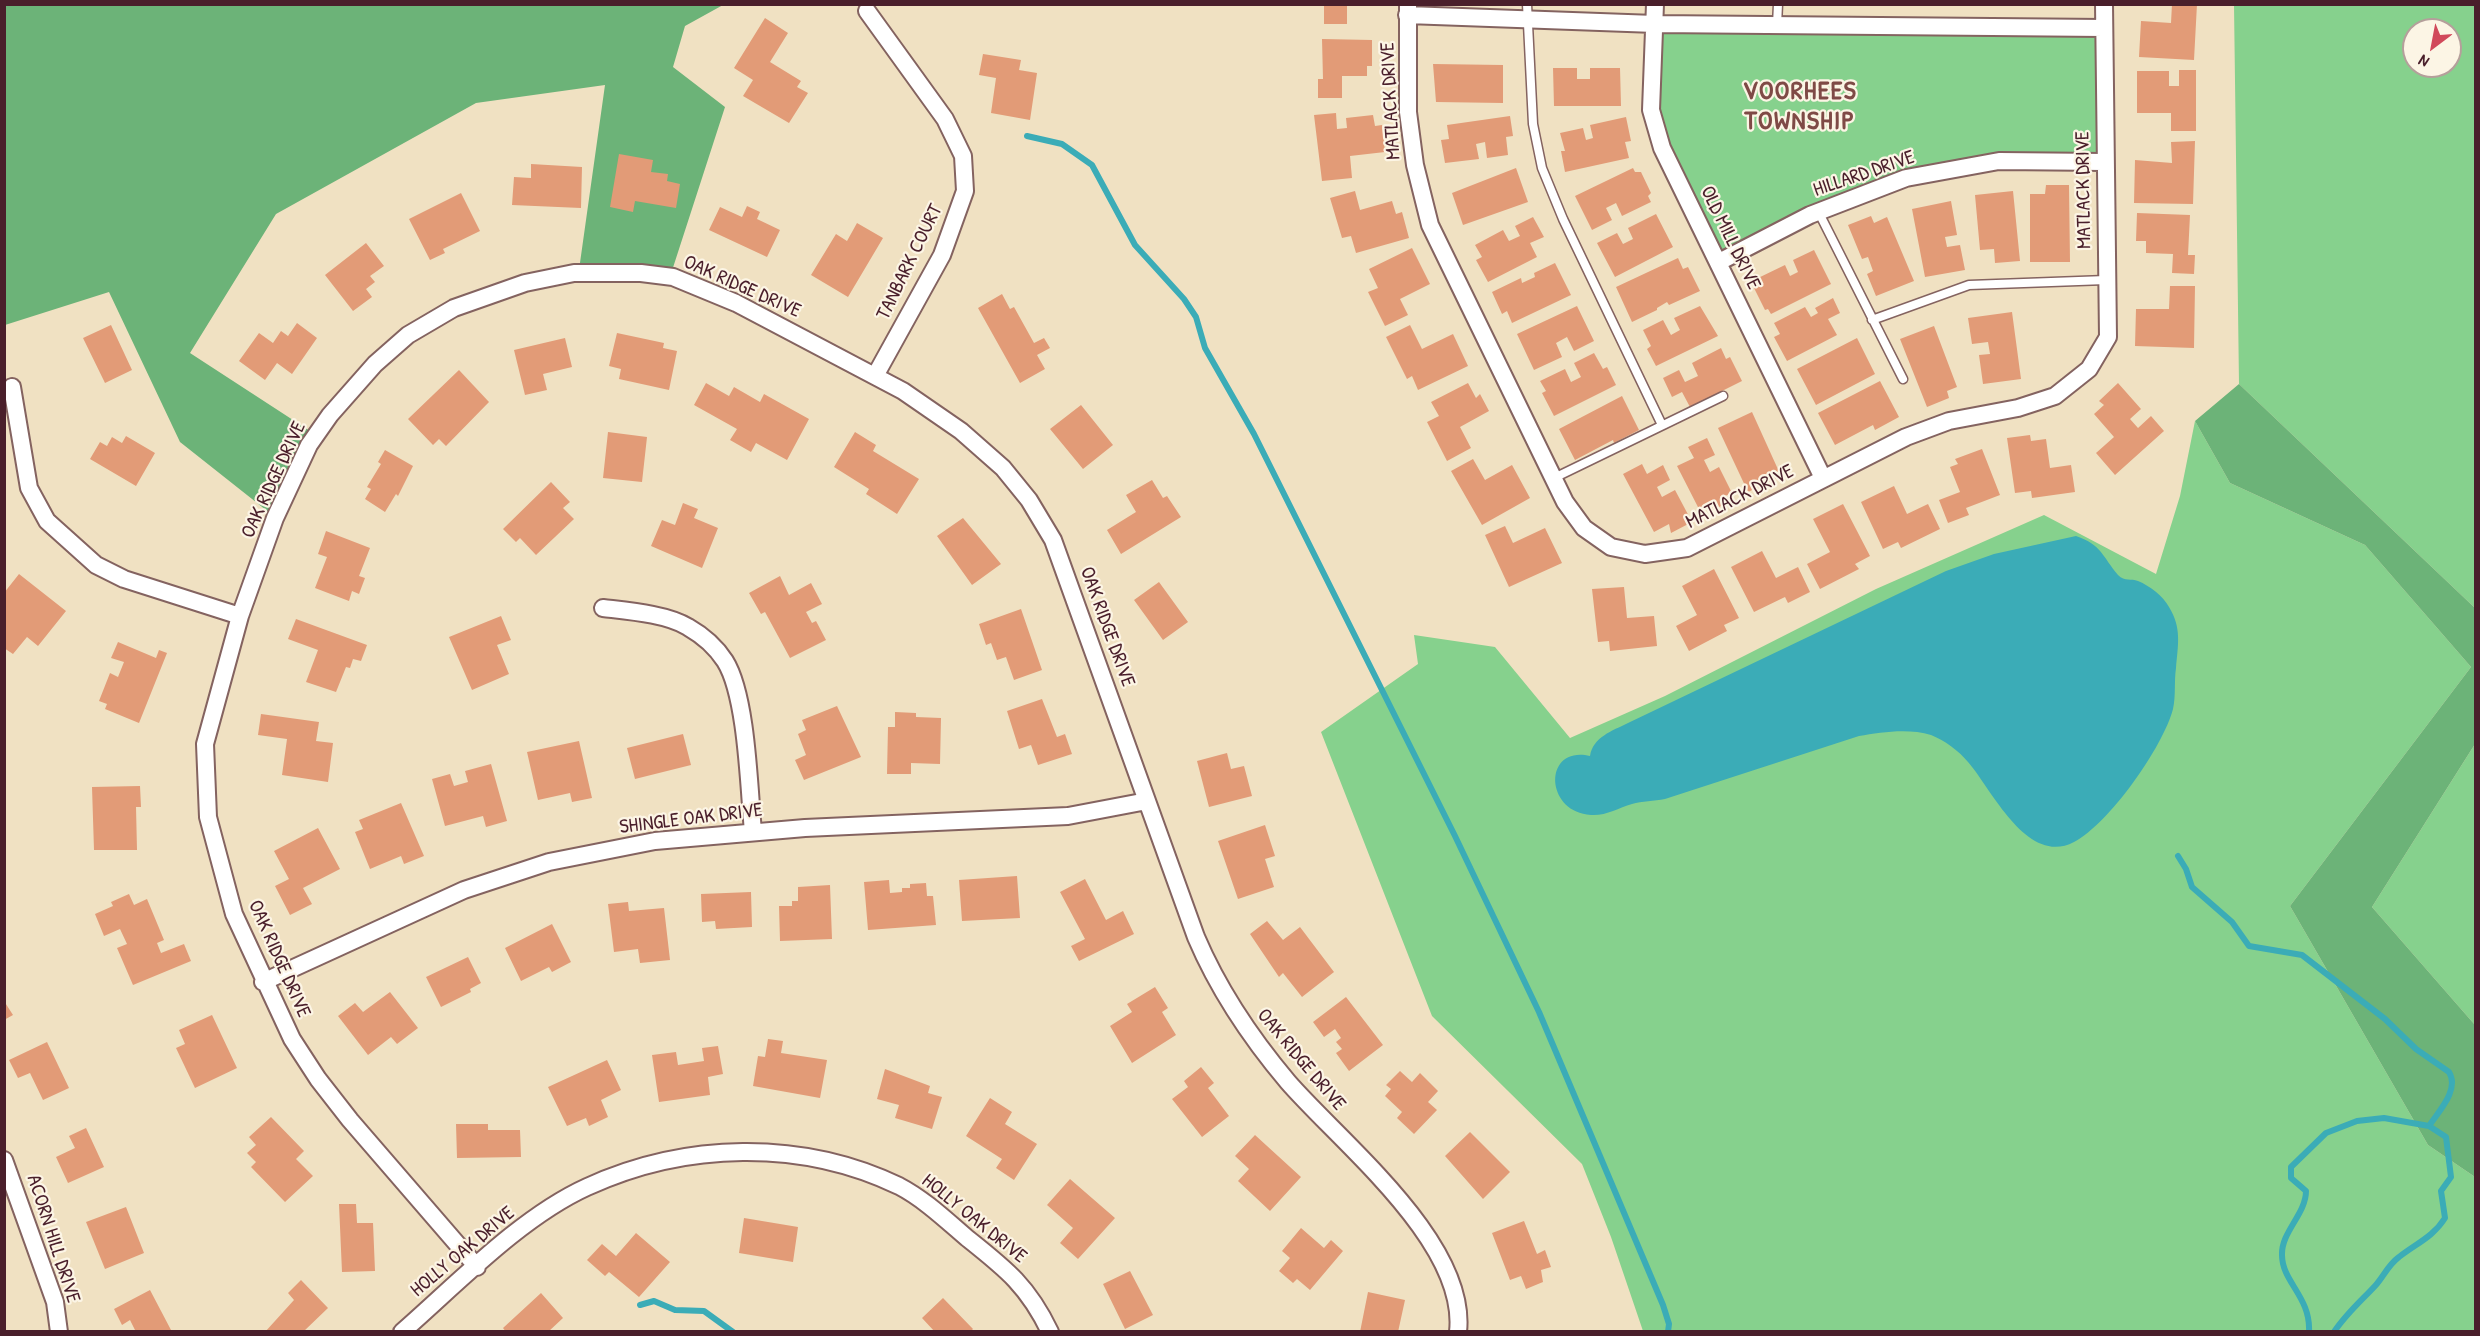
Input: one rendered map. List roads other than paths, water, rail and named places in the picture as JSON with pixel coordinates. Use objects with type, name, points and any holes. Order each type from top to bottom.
[{"type":"street","name":"OLD MILL DRIVE","points":[[1655,4],[1651,110],[1662,148],[1823,478]]},
{"type":"street","name":"MATLACK DRIVE","points":[[1408,10],[1408,112],[1415,165],[1430,225],[1565,502],[1584,528],[1611,547],[1645,554],[1687,548],[1906,437],[1949,421],[2018,408],[2055,396],[2089,369],[2108,337],[2104,162],[2104,4]]},
{"type":"street","points":[[1408,10],[1527,12],[1655,24],[2104,27]]},
{"type":"street","name":"TANBARK COURT","points":[[867,11],[945,119],[963,156],[965,191],[942,255],[875,376]]},
{"type":"street","name":"HILLARD DRIVE","points":[[1719,262],[1818,211],[1906,178],[1999,161],[2104,162]]},
{"type":"street","name":"OAK RIDGE DRIVE","points":[[477,1267],[350,1120],[318,1079],[292,1039],[263,982],[234,914],[208,817],[204,776],[205,744],[240,616],[274,518],[309,445],[324,422],[375,364],[408,335],[454,308],[525,283],[574,273],[641,273],[673,277],[736,303],[903,391],[961,431],[1003,468],[1029,500],[1053,540],[1196,937],[1215,981],[1239,1021],[1288,1082],[1418,1221],[1436,1249],[1452,1285],[1459,1322],[1458,1332]]},
{"type":"street","points":[[12,387],[29,488],[47,521],[96,566],[124,579],[240,616]]},
{"type":"street","points":[[603,608],[645,614],[687,626],[712,644],[725,662],[735,683],[744,736],[753,832]]},
{"type":"street","name":"SHINGLE OAK DRIVE","points":[[263,982],[464,890],[549,862],[655,841],[753,832],[1068,816],[1147,801]]},
{"type":"street","name":"HOLLY OAK DRIVE","points":[[402,1332],[516,1232],[556,1203],[626,1171],[723,1151],[791,1154],[829,1161],[899,1186],[922,1201],[1015,1277],[1036,1303],[1050,1332]]},
{"type":"street","name":"ACORN HILL DRIVE","points":[[4,1160],[55,1302],[59,1332]]},
{"type":"lane","points":[[1777,25],[1778,4]]},
{"type":"lane","points":[[1527,12],[1533,124],[1542,168],[1563,219],[1662,425]]},
{"type":"lane","points":[[1818,211],[1903,379]]},
{"type":"lane","points":[[1872,320],[1969,285],[2106,280]]},
{"type":"lane","points":[[1554,478],[1724,396]]},
{"type":"water","points":[[2076,536],[2096,547],[2118,575],[2143,583],[2163,599],[2176,622],[2178,644],[2173,709],[2158,743],[2147,763],[2118,802],[2088,833],[2074,842],[2057,847],[2041,844],[2026,835],[2012,821],[1960,754],[1936,737],[1904,731],[1859,736],[1665,799],[1636,803],[1602,814],[1591,815],[1576,811],[1564,803],[1558,792],[1555,780],[1557,769],[1564,760],[1575,755],[1590,756],[1599,739],[1616,729],[1946,571],[1994,554]]},
{"type":"waterway","points":[[1027,136],[1062,144],[1092,165],[1135,245],[1184,299],[1196,317],[1205,348],[1254,434],[1455,836],[1539,1012],[1663,1305],[1669,1324],[1668,1332]]},
{"type":"waterway","points":[[2178,856],[2186,869],[2192,887],[2232,922],[2249,946],[2302,955],[2385,1019],[2416,1049],[2449,1072],[2452,1079],[2450,1093],[2429,1126]]},
{"type":"waterway","points":[[2309,1332],[2306,1309],[2283,1265],[2285,1239],[2302,1207],[2306,1191],[2291,1178],[2291,1167],[2326,1133],[2357,1121],[2384,1118],[2429,1126],[2446,1137],[2451,1177],[2441,1191],[2445,1218],[2430,1235],[2392,1264],[2334,1332]]},
{"type":"waterway","points":[[640,1305],[654,1301],[675,1310],[704,1311],[733,1332]]},
{"type":"district","name":"VOORHEES TOWNSHIP","points":[[1800,107]]}]
